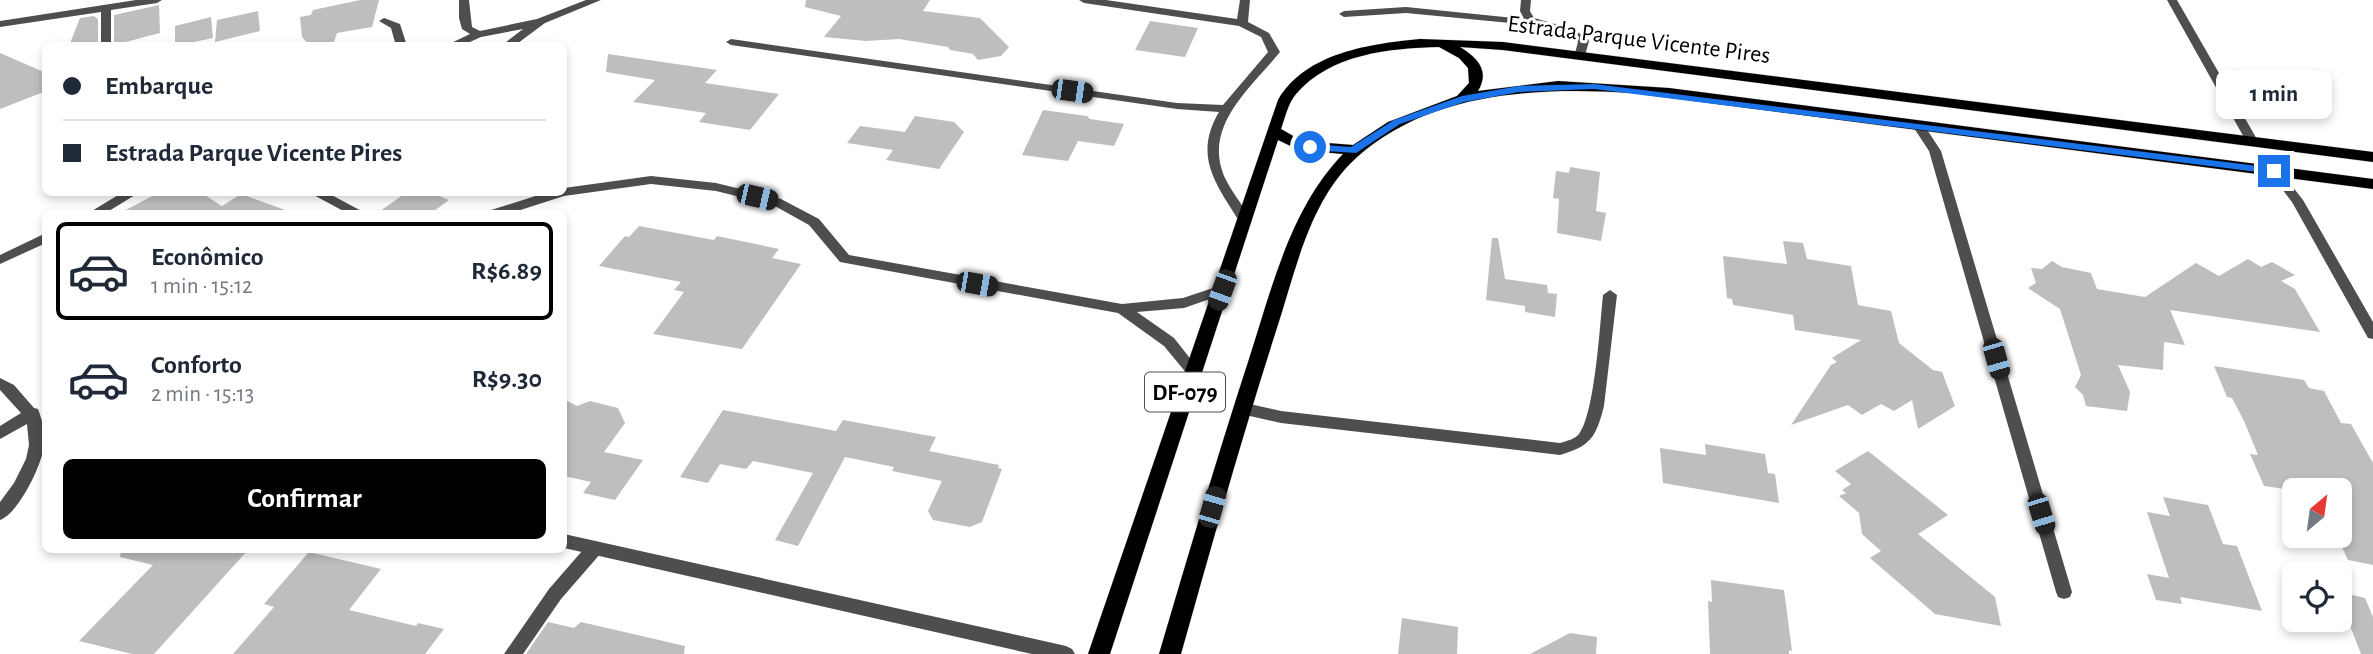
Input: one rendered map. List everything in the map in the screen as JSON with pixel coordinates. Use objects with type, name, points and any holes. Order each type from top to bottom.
[{"type":"main road","name":"Estrada Parque Vicente Pires","points":[[1099,654],[1273,131],[1290,93],[1308,75],[1365,52],[1398,44],[1436,42],[1503,46],[2373,157]]},
{"type":"main road","points":[[1436,42],[1467,57],[1476,68],[1478,80],[1473,90],[1462,99]]},
{"type":"main road","name":"Estrada Parque Vicente Pires","points":[[1170,654],[1241,408],[1309,216],[1328,178],[1353,150],[1397,122],[1462,99],[1519,89],[1594,87],[1919,125],[2373,184]]},
{"type":"main road","points":[[1273,131],[1299,145],[1353,150]]},
{"type":"street","points":[[0,24],[157,0]]},
{"type":"street","points":[[464,0],[467,29],[479,34]]},
{"type":"street","points":[[460,42],[479,34],[541,21],[596,0]]},
{"type":"street","points":[[1084,0],[1242,23],[1265,35],[1274,52],[1225,109],[1216,133],[1215,168],[1244,218]]},
{"type":"street","points":[[1242,23],[1245,0]]},
{"type":"street","points":[[1526,0],[1526,17],[1538,24]]},
{"type":"street","points":[[2172,0],[2252,141]]},
{"type":"street","points":[[106,8],[106,42]]},
{"type":"street","points":[[1344,14],[1406,10],[1538,24],[1578,36],[1584,41],[1580,57]]},
{"type":"street","points":[[384,20],[396,26],[401,42]]},
{"type":"street","points":[[512,42],[541,21]]},
{"type":"street","points":[[731,42],[1177,106],[1225,109]]},
{"type":"street","points":[[1919,125],[1935,151],[2064,592]]},
{"type":"street","points":[[2274,171],[2297,200],[2373,334]]},
{"type":"street","points":[[567,191],[651,180],[716,187],[778,202],[814,222],[845,259],[1122,309],[1185,303],[1222,290]]},
{"type":"street","points":[[100,210],[127,196]]},
{"type":"street","points":[[323,196],[352,210]]},
{"type":"street","points":[[506,210],[550,196]]},
{"type":"street","points":[[0,260],[42,239]]},
{"type":"street","points":[[1241,408],[1281,417],[1560,449],[1577,444],[1587,436],[1595,414],[1610,295]]},
{"type":"street","points":[[1122,309],[1169,342],[1193,370]]},
{"type":"street","points":[[0,383],[8,387],[33,413],[38,444],[28,476],[0,514]]},
{"type":"street","points":[[0,433],[33,413]]},
{"type":"street","points":[[567,542],[1066,654]]},
{"type":"street","points":[[513,654],[555,594],[595,548]]},
{"type":"building","points":[[360,0],[379,0],[372,27],[337,33],[334,42],[306,42],[302,37],[300,17],[311,15],[313,10]]},
{"type":"building","points":[[806,0],[930,0],[923,11],[980,18],[1009,47],[1001,56],[978,60],[973,54],[950,50],[948,47],[899,39],[866,41],[824,37],[841,16],[805,7]]},
{"type":"building","points":[[159,5],[160,33],[126,42],[114,42],[114,15]]},
{"type":"building","points":[[258,11],[260,31],[215,42],[217,20]]},
{"type":"building","points":[[94,16],[98,19],[98,42],[71,42],[80,18]]},
{"type":"building","points":[[211,17],[213,38],[175,42],[175,26]]},
{"type":"building","points":[[1150,21],[1198,28],[1185,57],[1135,50]]},
{"type":"building","points":[[0,53],[42,71],[42,93],[0,109]]},
{"type":"building","points":[[608,54],[717,70],[705,83],[779,94],[750,130],[699,122],[706,113],[633,102],[655,80],[606,72]]},
{"type":"building","points":[[1043,110],[1124,124],[1114,146],[1078,141],[1068,161],[1022,155]]},
{"type":"building","points":[[915,116],[954,122],[964,132],[939,169],[886,160],[893,150],[847,143],[860,126],[905,132]]},
{"type":"building","points":[[1570,167],[1600,172],[1596,211],[1606,213],[1601,241],[1557,233],[1559,199],[1553,198],[1556,171],[1569,173]]},
{"type":"building","points":[[152,196],[206,196],[222,206],[238,196],[247,196],[285,210],[126,210]]},
{"type":"building","points":[[401,196],[439,196],[449,200],[435,210],[382,210]]},
{"type":"building","points":[[639,226],[714,240],[717,236],[779,249],[772,258],[801,264],[742,349],[653,334],[684,292],[674,290],[681,282],[599,266],[625,236],[629,237]]},
{"type":"building","points":[[1492,238],[1498,238],[1505,279],[1547,285],[1548,293],[1557,294],[1555,317],[1525,312],[1525,306],[1486,300]]},
{"type":"building","points":[[1783,241],[1803,243],[1807,259],[1851,266],[1858,305],[1891,311],[1899,343],[1933,370],[1942,372],[1955,406],[1918,429],[1912,400],[1894,411],[1881,404],[1862,415],[1848,405],[1791,425],[1831,365],[1837,362],[1832,358],[1861,340],[1795,330],[1793,315],[1733,305],[1732,299],[1727,298],[1723,256],[1787,264]]},
{"type":"building","points":[[2248,259],[2261,267],[2272,262],[2295,275],[2281,281],[2295,289],[2320,332],[2170,310],[2185,345],[2164,342],[2163,370],[2118,365],[2130,392],[2127,411],[2086,406],[2083,395],[2075,387],[2081,375],[2060,309],[2028,288],[2036,283],[2031,268],[2042,269],[2052,261],[2062,267],[2091,273],[2097,289],[2145,297],[2196,263],[2219,276]]},
{"type":"building","points":[[2214,366],[2304,380],[2309,388],[2324,391],[2341,423],[2351,424],[2373,463],[2373,565],[2348,560],[2342,548],[2352,548],[2352,478],[2282,478],[2282,489],[2264,486],[2250,454],[2258,455],[2244,421],[2232,398],[2227,397]]},
{"type":"building","points":[[567,401],[577,406],[590,401],[618,408],[625,423],[604,452],[643,460],[615,500],[583,493],[591,482],[567,477]]},
{"type":"building","points":[[723,410],[836,431],[843,420],[936,437],[929,451],[999,465],[998,468],[1002,469],[982,522],[970,527],[933,520],[928,511],[942,481],[892,471],[894,467],[845,457],[798,546],[775,540],[813,473],[753,461],[746,469],[720,464],[708,483],[680,477]]},
{"type":"building","points":[[1705,444],[1765,454],[1768,473],[1775,474],[1779,503],[1663,483],[1660,448],[1706,455]]},
{"type":"building","points":[[1868,451],[1948,515],[1918,534],[1995,597],[2001,626],[1935,614],[1870,558],[1881,551],[1862,534],[1859,513],[1839,496],[1846,493],[1842,490],[1851,484],[1835,471]]},
{"type":"building","points":[[2163,497],[2208,505],[2223,544],[2237,546],[2262,611],[2180,597],[2182,604],[2156,600],[2147,574],[2169,578],[2147,512],[2170,516]]},
{"type":"building","points":[[121,553],[245,553],[154,654],[132,654],[79,641],[153,565],[120,557]]},
{"type":"building","points":[[308,553],[313,553],[381,569],[349,610],[416,626],[418,623],[444,629],[425,654],[233,654],[274,607],[264,604]]},
{"type":"building","points":[[1711,580],[1784,590],[1792,651],[1789,650],[1789,654],[1710,654],[1708,601],[1712,602]]},
{"type":"building","points":[[2352,595],[2365,598],[2373,617],[2373,654],[2361,654],[2352,631]]},
{"type":"building","points":[[1402,618],[1458,627],[1457,654],[1398,654]]},
{"type":"building","points":[[548,622],[574,628],[581,622],[685,646],[684,654],[526,654]]},
{"type":"building","points":[[1570,633],[1597,637],[1596,654],[1530,654]]},
{"type":"route","points":[[1310,147],[1353,150],[1397,122],[1462,99],[1519,89],[1594,87],[1919,125],[2274,171]]}]
